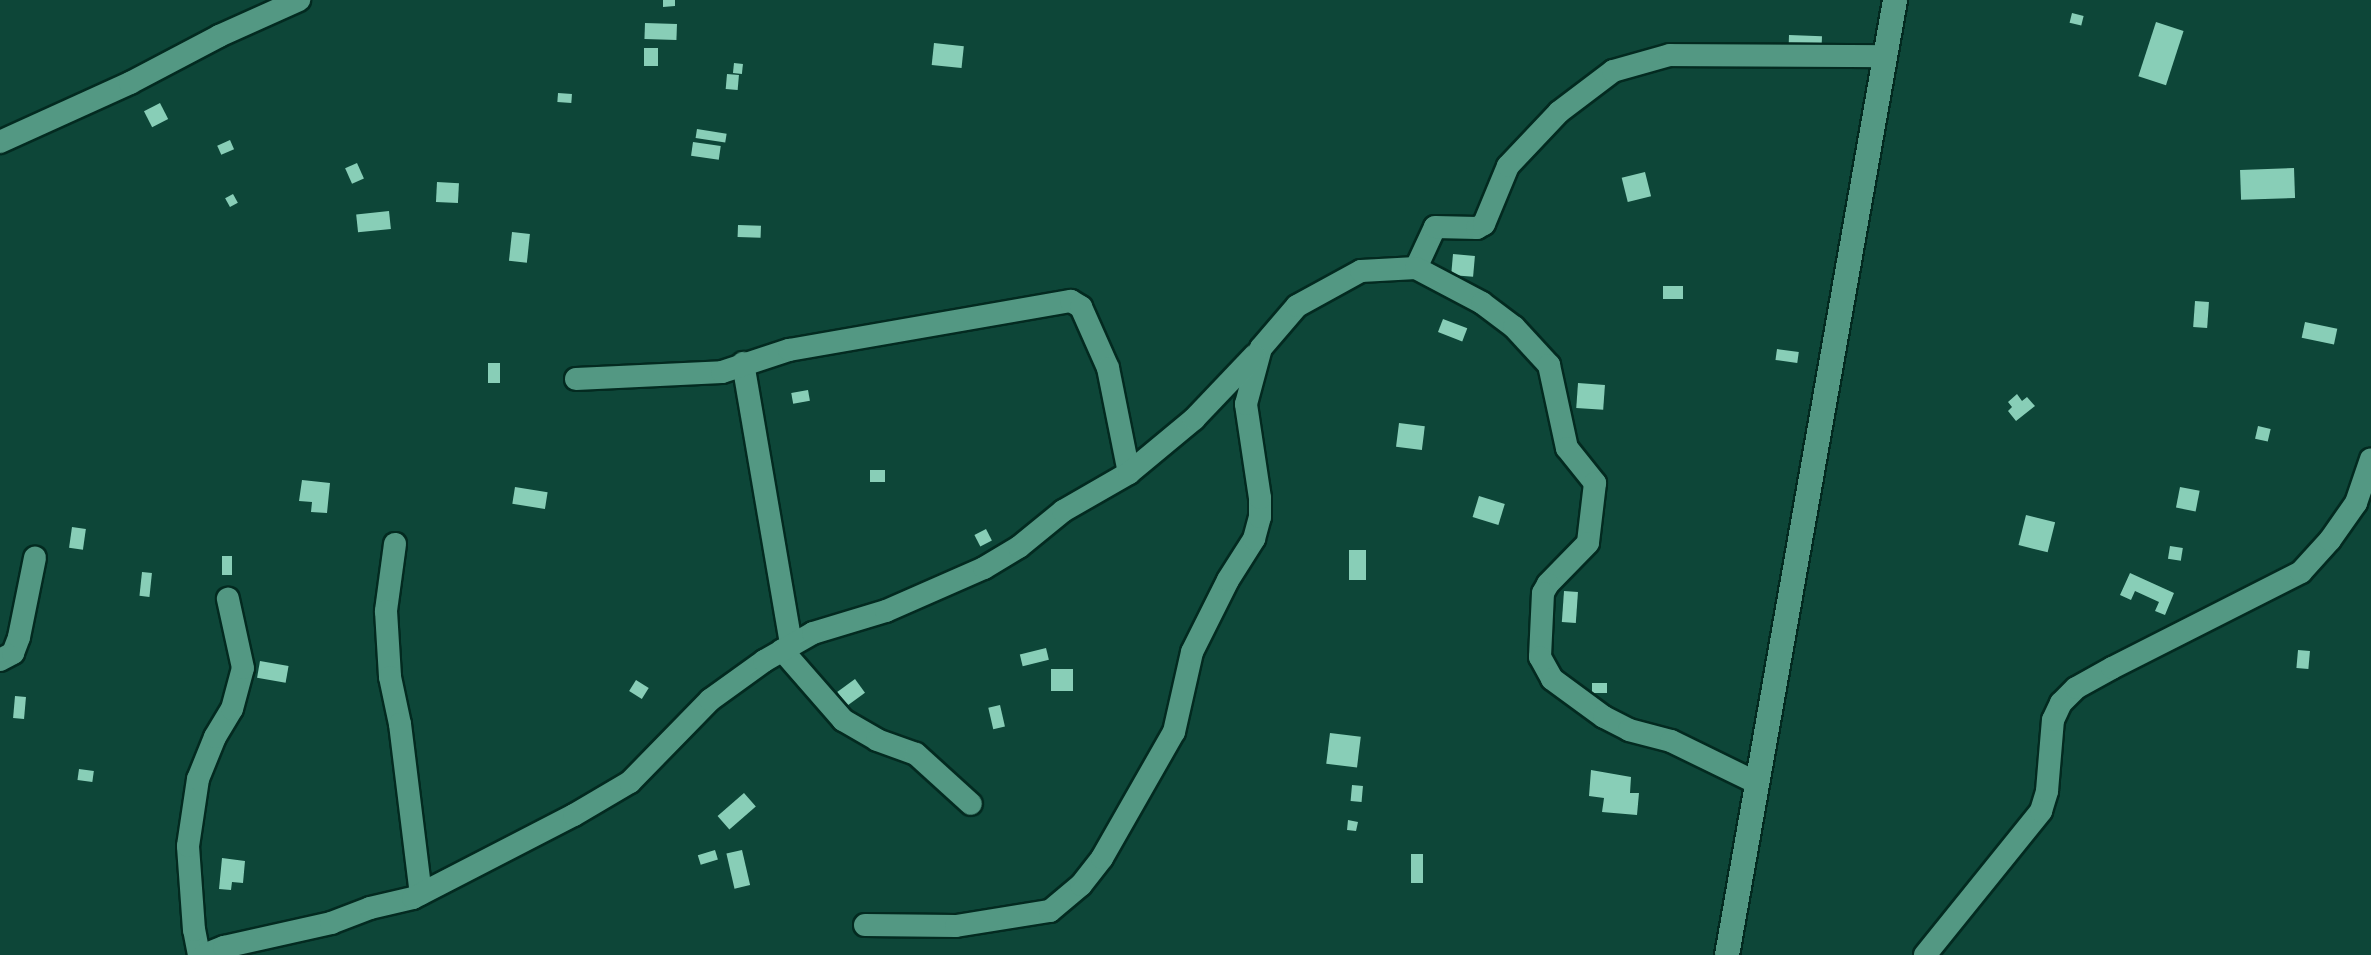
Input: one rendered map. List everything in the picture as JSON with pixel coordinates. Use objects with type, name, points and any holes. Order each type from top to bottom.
[{"type":"street","points":[[0,142],[130,83],[219,36],[299,0]]},
{"type":"street","points":[[1727,955],[1895,0]]},
{"type":"street","points":[[1416,268],[1435,227],[1477,228],[1484,224],[1508,166],[1559,112],[1613,71],[1670,55],[1885,56]]},
{"type":"street","points":[[228,599],[243,668],[232,709],[215,737],[198,779],[188,846],[194,930],[202,955],[224,947],[331,923],[421,894],[630,782],[710,700],[786,648],[813,633],[886,611],[984,568],[1019,547],[1063,511],[1129,473],[1208,405],[1297,306],[1361,271],[1416,268],[1482,303],[1541,352],[1553,379],[1567,448],[1595,483],[1588,543],[1543,593],[1540,643],[1545,669],[1552,679],[1604,717],[1646,736],[1671,741],[1757,783]]},
{"type":"street","points":[[576,379],[722,372],[789,350],[1071,301],[1081,307],[1108,368],[1129,473]]},
{"type":"street","points":[[865,925],[956,926],[1050,911],[1081,885],[1102,858],[1174,732],[1192,652],[1228,580],[1254,539],[1260,517],[1260,498],[1246,404],[1261,348]]},
{"type":"street","points":[[743,363],[786,648],[843,720],[877,740],[916,754],[971,804]]},
{"type":"street","points":[[1208,405],[1232,406],[1247,421]]},
{"type":"street","points":[[1925,955],[2041,811],[2047,791],[2053,720],[2061,703],[2076,688],[2112,668],[2301,572],[2364,501],[2371,459]]},
{"type":"street","points":[[395,544],[386,611],[390,677],[400,724],[421,894]]},
{"type":"street","points":[[0,660],[13,653],[19,637],[35,558]]},
{"type":"building","points":[[663,0],[675,0],[675,6],[663,7]]},
{"type":"building","points":[[2072,13],[2084,16],[2081,26],[2070,23]]},
{"type":"building","points":[[2156,22],[2184,31],[2166,85],[2138,76]]},
{"type":"building","points":[[645,23],[677,24],[676,40],[644,39]]},
{"type":"building","points":[[1789,35],[1822,36],[1821,52],[1788,51]]},
{"type":"building","points":[[934,43],[964,46],[962,68],[932,65]]},
{"type":"building","points":[[644,48],[658,48],[658,66],[644,66]]},
{"type":"building","points":[[734,63],[743,64],[742,74],[733,73]]},
{"type":"building","points":[[727,74],[739,75],[738,90],[726,89]]},
{"type":"building","points":[[558,93],[572,94],[571,103],[557,102]]},
{"type":"building","points":[[160,103],[168,119],[152,127],[144,111]]},
{"type":"building","points":[[697,129],[727,134],[725,143],[696,138]]},
{"type":"building","points":[[230,140],[234,149],[221,155],[217,146]]},
{"type":"building","points":[[693,142],[721,146],[719,160],[691,156]]},
{"type":"building","points":[[357,163],[364,179],[352,184],[345,168]]},
{"type":"building","points":[[2294,168],[2295,198],[2241,200],[2240,170]]},
{"type":"building","points":[[1645,172],[1651,196],[1628,202],[1622,178]]},
{"type":"building","points":[[437,182],[459,183],[458,203],[436,202]]},
{"type":"building","points":[[233,194],[238,203],[230,207],[225,198]]},
{"type":"building","points":[[389,211],[391,229],[358,232],[356,214]]},
{"type":"building","points":[[738,225],[761,226],[761,238],[738,237]]},
{"type":"building","points":[[512,232],[530,234],[527,263],[509,261]]},
{"type":"building","points":[[1453,254],[1475,256],[1473,277],[1451,275]]},
{"type":"building","points":[[1663,286],[1683,286],[1683,299],[1663,299]]},
{"type":"building","points":[[2195,301],[2209,302],[2207,328],[2193,327]]},
{"type":"building","points":[[1443,319],[1467,328],[1462,341],[1438,332]]},
{"type":"building","points":[[2305,322],[2337,329],[2334,345],[2302,338]]},
{"type":"building","points":[[1777,349],[1799,352],[1797,363],[1775,360]]},
{"type":"building","points":[[488,363],[500,363],[500,383],[488,383]]},
{"type":"building","points":[[1578,383],[1605,385],[1603,410],[1576,408]]},
{"type":"building","points":[[808,390],[810,401],[793,404],[791,393]]},
{"type":"building","points":[[2017,394],[2022,401],[2027,397],[2035,406],[2016,421],[2008,411],[2012,407],[2008,402]]},
{"type":"building","points":[[1399,423],[1425,426],[1422,450],[1396,447]]},
{"type":"building","points":[[2258,426],[2271,429],[2268,442],[2255,439]]},
{"type":"building","points":[[870,470],[885,470],[885,482],[870,482]]},
{"type":"building","points":[[302,480],[330,483],[327,513],[311,512],[312,502],[299,501]]},
{"type":"building","points":[[515,487],[548,492],[545,509],[512,504]]},
{"type":"building","points":[[2180,487],[2200,491],[2196,511],[2176,508]]},
{"type":"building","points":[[1479,496],[1505,504],[1498,525],[1473,517]]},
{"type":"building","points":[[2026,515],[2055,522],[2048,552],[2019,545]]},
{"type":"building","points":[[72,527],[86,529],[83,550],[69,548]]},
{"type":"building","points":[[986,529],[992,541],[980,546],[974,535]]},
{"type":"building","points":[[2170,546],[2183,548],[2181,561],[2168,559]]},
{"type":"building","points":[[1349,550],[1366,550],[1366,580],[1349,580]]},
{"type":"building","points":[[222,556],[232,556],[232,575],[222,575]]},
{"type":"building","points":[[142,572],[152,573],[149,597],[139,596]]},
{"type":"building","points":[[2130,573],[2174,593],[2165,615],[2155,611],[2159,602],[2135,591],[2131,600],[2120,595]]},
{"type":"building","points":[[1564,591],[1578,592],[1576,623],[1562,622]]},
{"type":"building","points":[[1046,648],[1049,660],[1023,666],[1020,655]]},
{"type":"building","points":[[2298,650],[2310,651],[2308,669],[2296,668]]},
{"type":"building","points":[[260,661],[289,666],[286,683],[257,678]]},
{"type":"building","points":[[1051,669],[1073,669],[1073,691],[1051,691]]},
{"type":"building","points":[[855,679],[865,693],[847,706],[837,692]]},
{"type":"building","points":[[636,680],[649,688],[642,699],[629,691]]},
{"type":"building","points":[[1592,683],[1607,683],[1607,693],[1592,693]]},
{"type":"building","points":[[15,696],[26,697],[24,719],[13,718]]},
{"type":"building","points":[[1000,705],[1005,726],[993,729],[988,708]]},
{"type":"building","points":[[1330,733],[1361,737],[1357,768],[1326,764]]},
{"type":"building","points":[[79,769],[94,771],[92,782],[77,780]]},
{"type":"building","points":[[1591,770],[1631,777],[1630,793],[1639,793],[1637,815],[1602,812],[1604,798],[1589,796]]},
{"type":"building","points":[[1352,785],[1363,786],[1362,802],[1351,801]]},
{"type":"building","points":[[744,793],[756,807],[729,830],[718,816]]},
{"type":"building","points":[[1348,820],[1358,822],[1356,831],[1347,830]]},
{"type":"building","points":[[715,850],[718,860],[701,865],[698,855]]},
{"type":"building","points":[[742,850],[750,885],[735,889],[726,854]]},
{"type":"building","points":[[1411,854],[1423,854],[1423,883],[1411,883]]},
{"type":"building","points":[[222,858],[245,861],[243,883],[232,882],[231,890],[219,889]]}]
